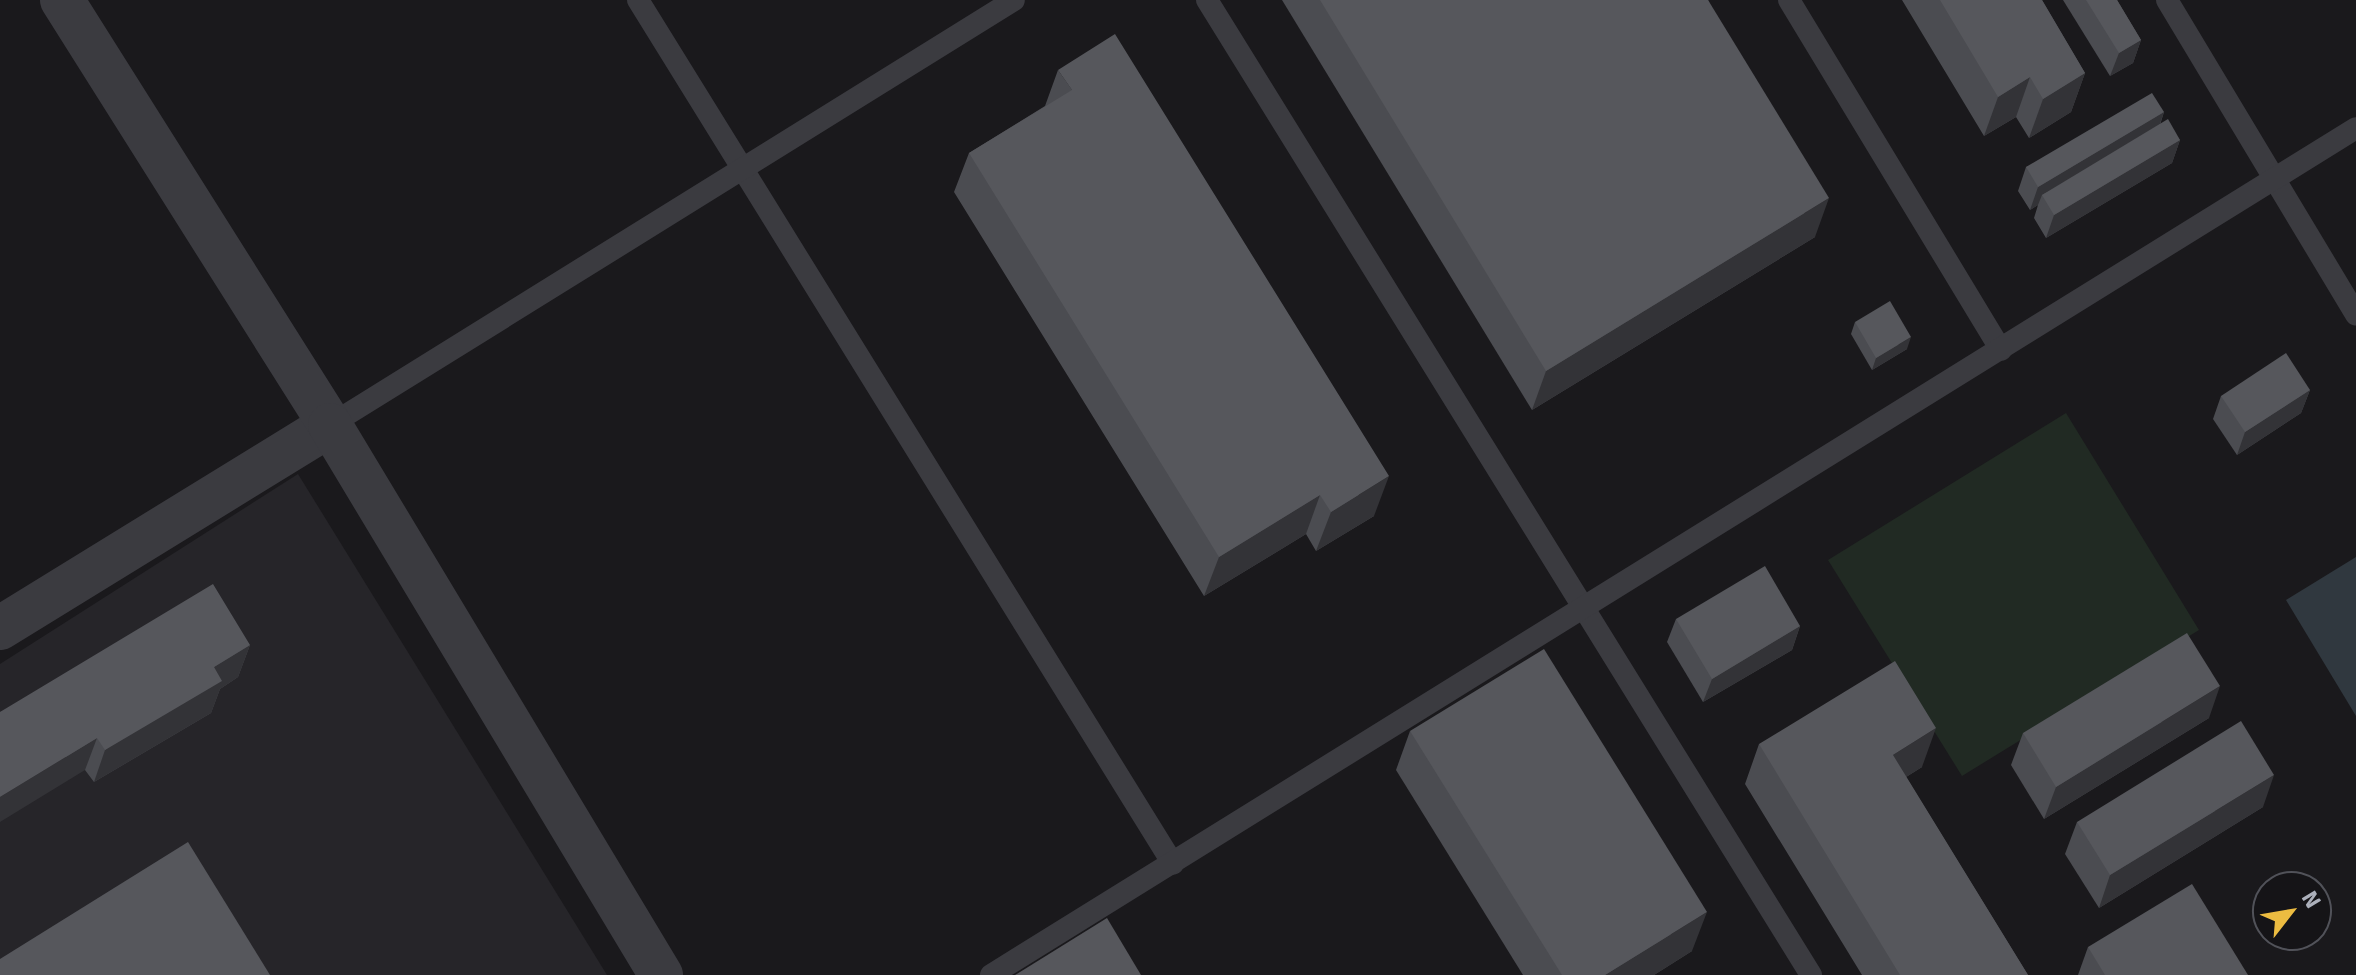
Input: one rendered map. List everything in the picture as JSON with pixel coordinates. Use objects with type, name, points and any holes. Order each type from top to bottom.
[{"type":"street","points":[[62,0],[330,425],[661,975]]},
{"type":"street","points":[[0,628],[330,425]]},
{"type":"lane","points":[[638,0],[1173,864]]},
{"type":"lane","points":[[330,425],[1014,0]]},
{"type":"lane","points":[[1207,0],[1811,975]]},
{"type":"lane","points":[[1789,0],[2001,350]]},
{"type":"lane","points":[[2167,0],[2356,315]]},
{"type":"lane","points":[[991,975],[1585,610],[2356,128]]},
{"type":"shaded area","points":[[2066,413],[2199,630],[1962,776],[1828,560]]},
{"type":"shaded area","points":[[298,474],[607,975],[0,975],[0,664]]},
{"type":"shaded area","points":[[2356,557],[2356,716],[2286,600]]},
{"type":"building","points":[[1320,0],[1708,0],[1829,198],[1546,371]]},
{"type":"building","points":[[1940,0],[2042,0],[2085,73],[2043,99],[2030,77],[1998,97]]},
{"type":"building","points":[[2086,0],[2117,0],[2141,40],[2119,53]]},
{"type":"building","points":[[1115,34],[1389,476],[1331,512],[1320,495],[1219,557],[969,153],[1072,90],[1058,70]]},
{"type":"building","points":[[2152,93],[2164,112],[2038,187],[2026,167]]},
{"type":"building","points":[[2168,119],[2180,140],[2054,215],[2042,195]]},
{"type":"building","points":[[1890,301],[1911,337],[1876,358],[1855,322]]},
{"type":"building","points":[[2286,353],[2310,390],[2245,432],[2221,396]]},
{"type":"building","points":[[1765,566],[1800,626],[1712,679],[1676,619]]},
{"type":"building","points":[[213,584],[250,645],[214,667],[222,681],[105,750],[97,738],[0,797],[0,712]]},
{"type":"building","points":[[2187,633],[2220,686],[2056,787],[2023,733]]},
{"type":"building","points":[[1544,649],[1707,912],[1605,975],[1562,975],[1410,731]]},
{"type":"building","points":[[1895,661],[1936,728],[1893,755],[2028,975],[1900,975],[1759,744]]},
{"type":"building","points":[[2241,721],[2274,775],[2110,875],[2077,822]]},
{"type":"building","points":[[188,842],[270,975],[0,975],[0,959]]},
{"type":"building","points":[[2192,884],[2248,975],[2105,975],[2088,947]]},
{"type":"building","points":[[1107,918],[1141,975],[1015,975]]}]
